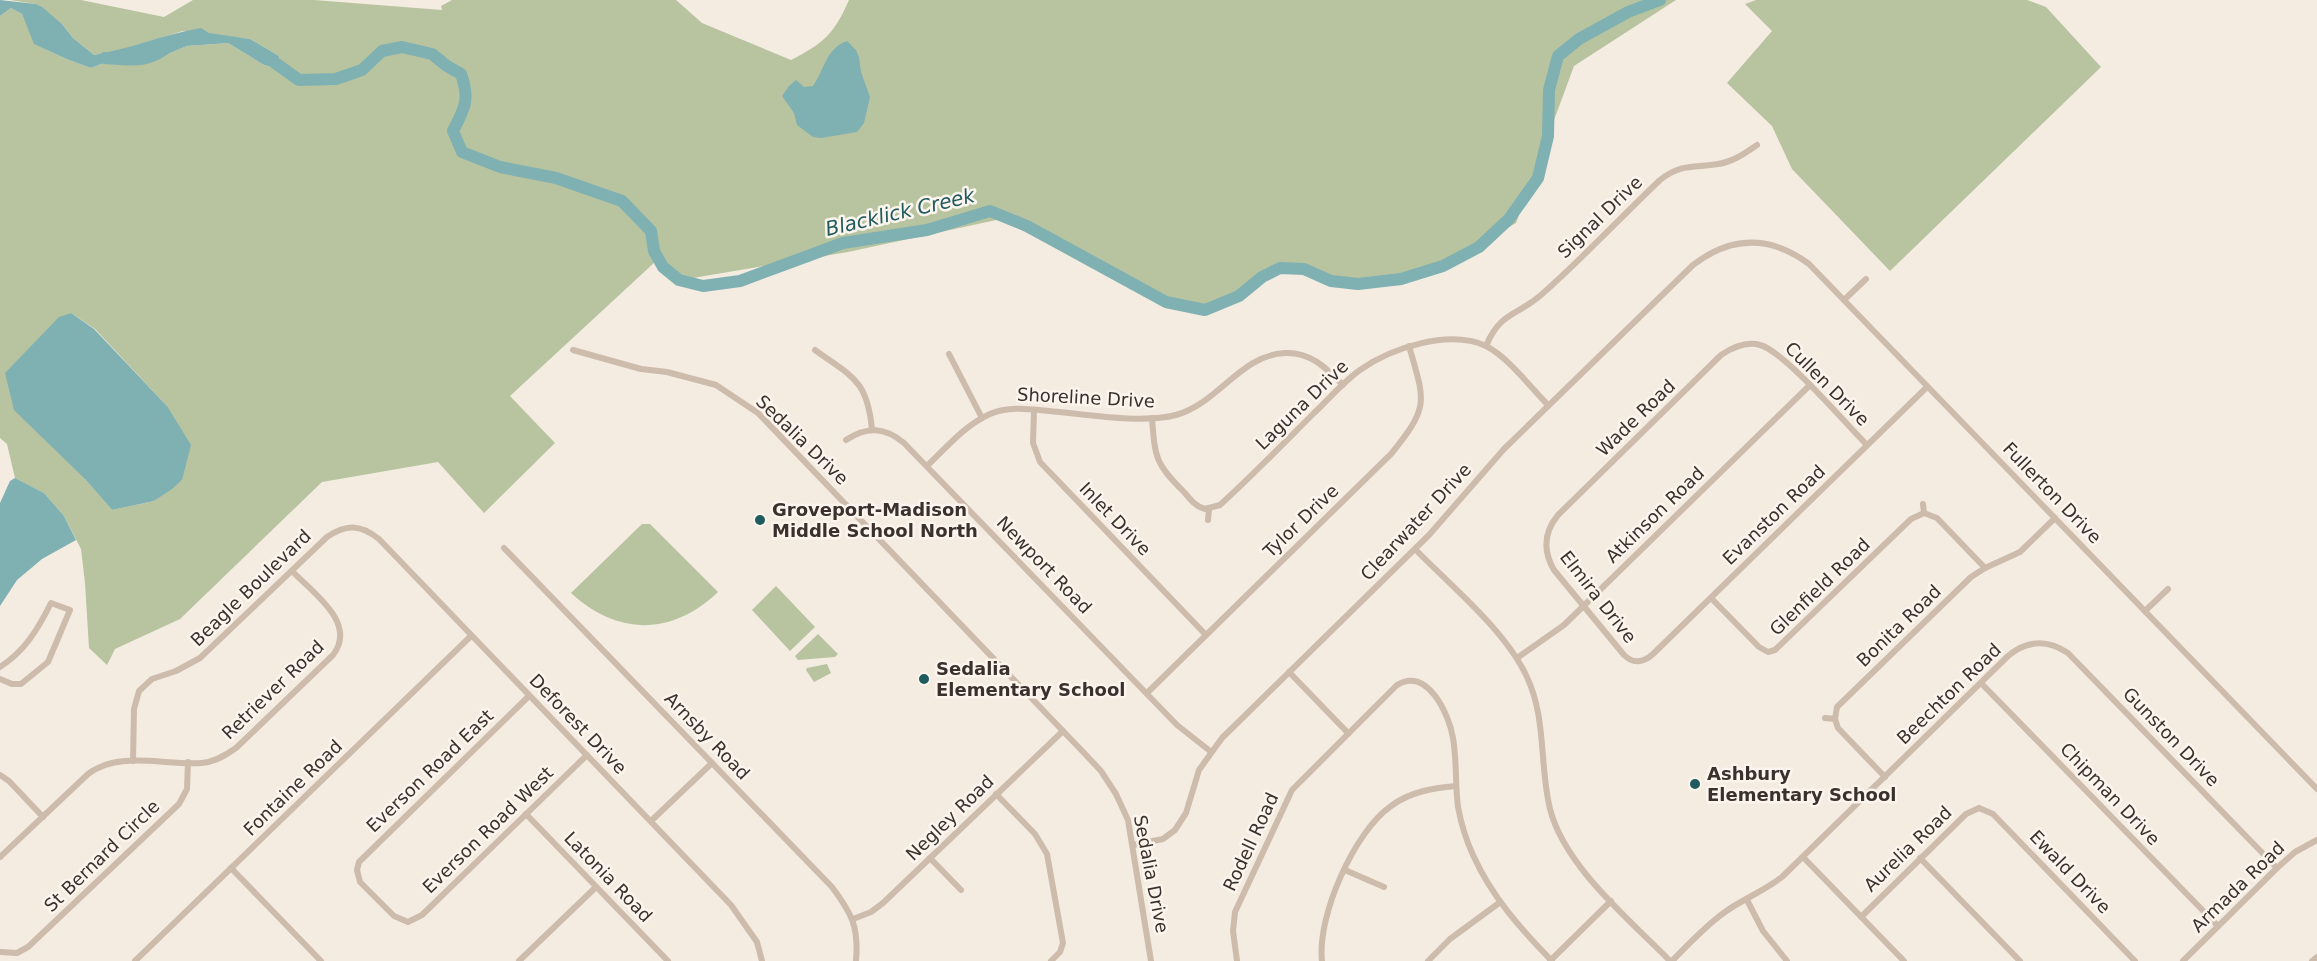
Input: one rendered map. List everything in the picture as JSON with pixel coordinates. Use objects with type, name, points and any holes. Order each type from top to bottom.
[{"type":"street","name":"Signal Drive","points":[[1486,346],[1500,321],[1542,294],[1660,180],[1680,168],[1719,164],[1731,160],[1757,145]]},
{"type":"street","name":"Fullerton Drive","points":[[1751,242],[1774,245],[1800,257],[2317,789]]},
{"type":"street","name":"Clearwater Drive","points":[[1133,845],[1163,839],[1175,831],[1186,813],[1199,771],[1210,751],[1415,549],[1504,449],[1548,405],[1693,265],[1720,248],[1751,242]]},
{"type":"street","points":[[1844,300],[1866,279]]},
{"type":"street","name":"Laguna Drive","points":[[1209,509],[1220,506],[1343,385],[1370,364],[1409,346],[1433,341],[1456,341],[1486,346]]},
{"type":"street","name":"Wade Road","points":[[1546,540],[1550,526],[1558,515],[1721,355],[1743,344],[1765,346]]},
{"type":"street","name":"Tylor Drive","points":[[1147,693],[1392,454],[1403,440],[1417,419],[1422,403],[1421,386],[1409,346]]},
{"type":"street","points":[[1486,346],[1503,359],[1548,405]]},
{"type":"street","name":"Cullen Drive","points":[[1765,346],[1784,359],[1867,445]]},
{"type":"street","name":"Sedalia Drive","points":[[573,350],[641,369],[667,372],[716,385],[758,413],[1101,771],[1116,794],[1128,820],[1151,961]]},
{"type":"street","points":[[815,350],[851,376],[860,386],[868,405],[872,429],[859,432],[846,440]]},
{"type":"street","name":"Shoreline Drive","points":[[927,466],[966,429],[982,418],[1010,409],[1152,418],[1174,415],[1212,397],[1245,368],[1268,356],[1295,353],[1311,358],[1326,368],[1343,385]]},
{"type":"street","points":[[949,354],[982,418]]},
{"type":"street","name":"Atkinson Road","points":[[1517,658],[1554,633],[1584,606],[1809,386]]},
{"type":"street","name":"Evanston Road","points":[[1638,661],[1653,654],[1927,387]]},
{"type":"street","name":"Inlet Drive","points":[[1035,410],[1033,443],[1040,462],[1206,635]]},
{"type":"street","points":[[1152,418],[1155,454],[1161,467],[1196,505],[1202,509],[1209,509],[1208,520]]},
{"type":"street","name":"Newport Road","points":[[872,429],[893,434],[927,466],[1185,732],[1210,751]]},
{"type":"street","points":[[1923,504],[1924,513],[1937,518],[1985,568]]},
{"type":"street","name":"Glenfield Road","points":[[1711,598],[1768,655],[1778,649],[1911,519],[1924,513]]},
{"type":"street","name":"Bonita Road","points":[[1835,718],[1837,708],[1959,588],[1985,568],[2020,552],[2055,518]]},
{"type":"street","name":"Beagle Boulevard","points":[[133,761],[134,709],[139,691],[152,678],[177,671],[200,658],[327,537],[343,527],[352,526]]},
{"type":"street","name":"Deforest Drive","points":[[352,526],[363,529],[379,539],[731,905],[757,942],[762,961]]},
{"type":"street","name":"Elmira Drive","points":[[1546,540],[1550,563],[1624,655],[1631,661],[1638,661]]},
{"type":"street","name":"Arnsby Road","points":[[504,548],[832,887],[849,909],[853,919],[857,938],[856,961]]},
{"type":"street","points":[[1415,549],[1491,626],[1517,658],[1527,675],[1539,710],[1544,742],[1545,784],[1551,811],[1557,828],[1575,862],[1671,961]]},
{"type":"street","name":"Retriever Road","points":[[0,857],[94,769],[108,764],[133,761],[214,760],[236,748],[333,655],[339,646],[342,635],[341,627],[333,614],[292,571]]},
{"type":"street","points":[[2145,611],[2168,589]]},
{"type":"street","points":[[0,667],[24,648],[51,603],[70,610],[53,653],[42,667],[21,684],[12,684],[0,679]]},
{"type":"street","name":"Fontaine Road","points":[[135,961],[471,636]]},
{"type":"street","name":"Beechton Road","points":[[1671,961],[1717,918],[1772,884],[1803,857],[2013,652],[2035,643]]},
{"type":"street","name":"Gunston Drive","points":[[2035,643],[2053,644],[2068,653],[2277,868]]},
{"type":"street","points":[[1636,669],[1638,661]]},
{"type":"street","points":[[1408,671],[1410,680],[1427,687],[1445,714],[1453,736],[1456,786],[1461,819],[1471,852],[1499,903],[1551,961],[1611,901]]},
{"type":"street","points":[[1289,672],[1348,732]]},
{"type":"street","name":"Rodell Road","points":[[1237,961],[1233,931],[1235,912],[1287,797],[1303,777],[1397,685],[1410,680]]},
{"type":"street","name":"Chipman Drive","points":[[1982,683],[2218,926]]},
{"type":"street","name":"Everson Road East","points":[[357,870],[364,855],[529,696]]},
{"type":"street","points":[[1825,718],[1835,718],[1843,734],[1885,777]]},
{"type":"street","name":"Negley Road","points":[[853,919],[877,908],[1063,731]]},
{"type":"street","name":"Everson Road West","points":[[357,870],[360,882],[394,916],[408,922],[422,915],[587,755]]},
{"type":"street","name":"St Bernard Circle","points":[[9,957],[28,947],[179,804],[187,789],[188,762]]},
{"type":"street","points":[[651,821],[711,763]]},
{"type":"street","points":[[0,775],[9,781],[43,817]]},
{"type":"street","points":[[1322,961],[1322,939],[1326,915],[1363,835],[1390,807],[1421,791],[1456,786]]},
{"type":"street","points":[[996,794],[1035,834],[1047,854],[1063,943],[1058,956],[1051,961]]},
{"type":"street","name":"Aurelia Road","points":[[1861,917],[1966,814],[1979,805]]},
{"type":"street","name":"Ewald Drive","points":[[1979,805],[1993,814],[2135,961]]},
{"type":"street","name":"Latonia Road","points":[[526,814],[668,961]]},
{"type":"street","name":"Armada Road","points":[[2183,961],[2277,868],[2305,845],[2317,840]]},
{"type":"street","points":[[1803,857],[1904,961]]},
{"type":"street","points":[[930,858],[961,890]]},
{"type":"street","points":[[1920,858],[2020,961]]},
{"type":"street","points":[[231,868],[321,961]]},
{"type":"street","points":[[349,870],[357,870]]},
{"type":"street","points":[[1346,870],[1384,888]]},
{"type":"street","points":[[519,961],[596,887]]},
{"type":"street","points":[[1747,900],[1763,931],[1787,961]]},
{"type":"street","points":[[1428,961],[1450,939],[1499,903]]},
{"type":"street","points":[[0,952],[9,957]]},
{"type":"street","points":[[1058,956],[1065,961]]},
{"type":"street","points":[[2312,961],[2317,957]]},
{"type":"green space","points":[[10,0],[81,0],[164,17],[193,0],[314,0],[442,10],[441,6],[452,0],[676,0],[702,23],[791,60],[820,43],[827,36],[849,0],[1676,0],[1574,66],[1516,223],[1426,272],[1340,285],[1280,268],[1205,310],[1151,299],[1001,219],[848,252],[675,281],[655,262],[510,396],[555,443],[484,513],[438,462],[322,482],[180,619],[115,649],[107,665],[89,648],[81,549],[64,516],[44,493],[15,478],[7,444],[0,438],[0,16],[11,8],[22,14],[35,44],[91,68],[104,63],[170,53],[187,46],[228,43],[264,65],[276,68],[279,56],[250,39],[183,31],[116,51],[94,55],[73,38],[62,24],[36,4]],"holes":[[[71,313],[95,329],[167,406],[182,480],[154,501],[112,510],[85,479]]]},
{"type":"green space","points":[[1756,0],[2027,0],[2046,7],[2101,67],[1890,271],[1792,169],[1772,126],[1727,83],[1772,31],[1745,4]]},
{"type":"green space","points":[[642,524],[650,524],[718,592],[682,617],[663,623],[644,625],[626,623],[607,617],[571,593]]},
{"type":"green space","points":[[776,586],[815,627],[790,651],[752,610]]},
{"type":"green space","points":[[818,634],[838,654],[835,657],[798,660],[795,656]]},
{"type":"green space","points":[[827,664],[831,673],[814,682],[807,668]]},
{"type":"water","points":[[0,0],[36,4],[42,7],[94,55],[201,28],[209,33],[250,39],[279,56],[276,68],[264,65],[228,43],[187,46],[170,53],[104,63],[91,68],[34,44],[22,14],[11,8],[0,16]]},
{"type":"water","points":[[847,41],[859,57],[861,72],[870,97],[864,123],[857,132],[821,138],[813,137],[797,125],[794,113],[782,96],[796,80],[804,87],[813,86],[830,54],[840,44]]},
{"type":"water","points":[[71,313],[94,329],[167,406],[191,445],[182,480],[154,501],[112,510],[85,479],[14,410],[5,373],[59,317]]},
{"type":"water","points":[[15,478],[44,493],[64,516],[76,540],[42,559],[17,580],[0,606],[0,503],[10,481]]},
{"type":"waterway","name":"Blacklick Creek","points":[[264,55],[299,80],[336,79],[362,70],[382,51],[402,47],[432,54],[461,74],[464,83],[465,103],[453,131],[462,152],[500,167],[556,178],[622,201],[651,231],[654,251],[663,267],[679,280],[703,286],[740,281],[843,243],[927,230],[990,211],[1027,226],[1166,302],[1205,310],[1239,296],[1262,277],[1280,268],[1304,269],[1331,281],[1358,284],[1401,279],[1443,266],[1479,247],[1509,219],[1538,178],[1548,136],[1549,90],[1558,56],[1579,39],[1628,12],[1660,0]]},
{"type":"waterway","name":"Blacklick Creek","points":[[105,58],[132,60],[148,58],[172,43]]},
{"type":"place","name":"Groveport-Madison Middle School North","points":[[760,520]]},
{"type":"place","name":"Sedalia Elementary School","points":[[924,679]]},
{"type":"place","name":"Ashbury Elementary School","points":[[1695,784]]}]
